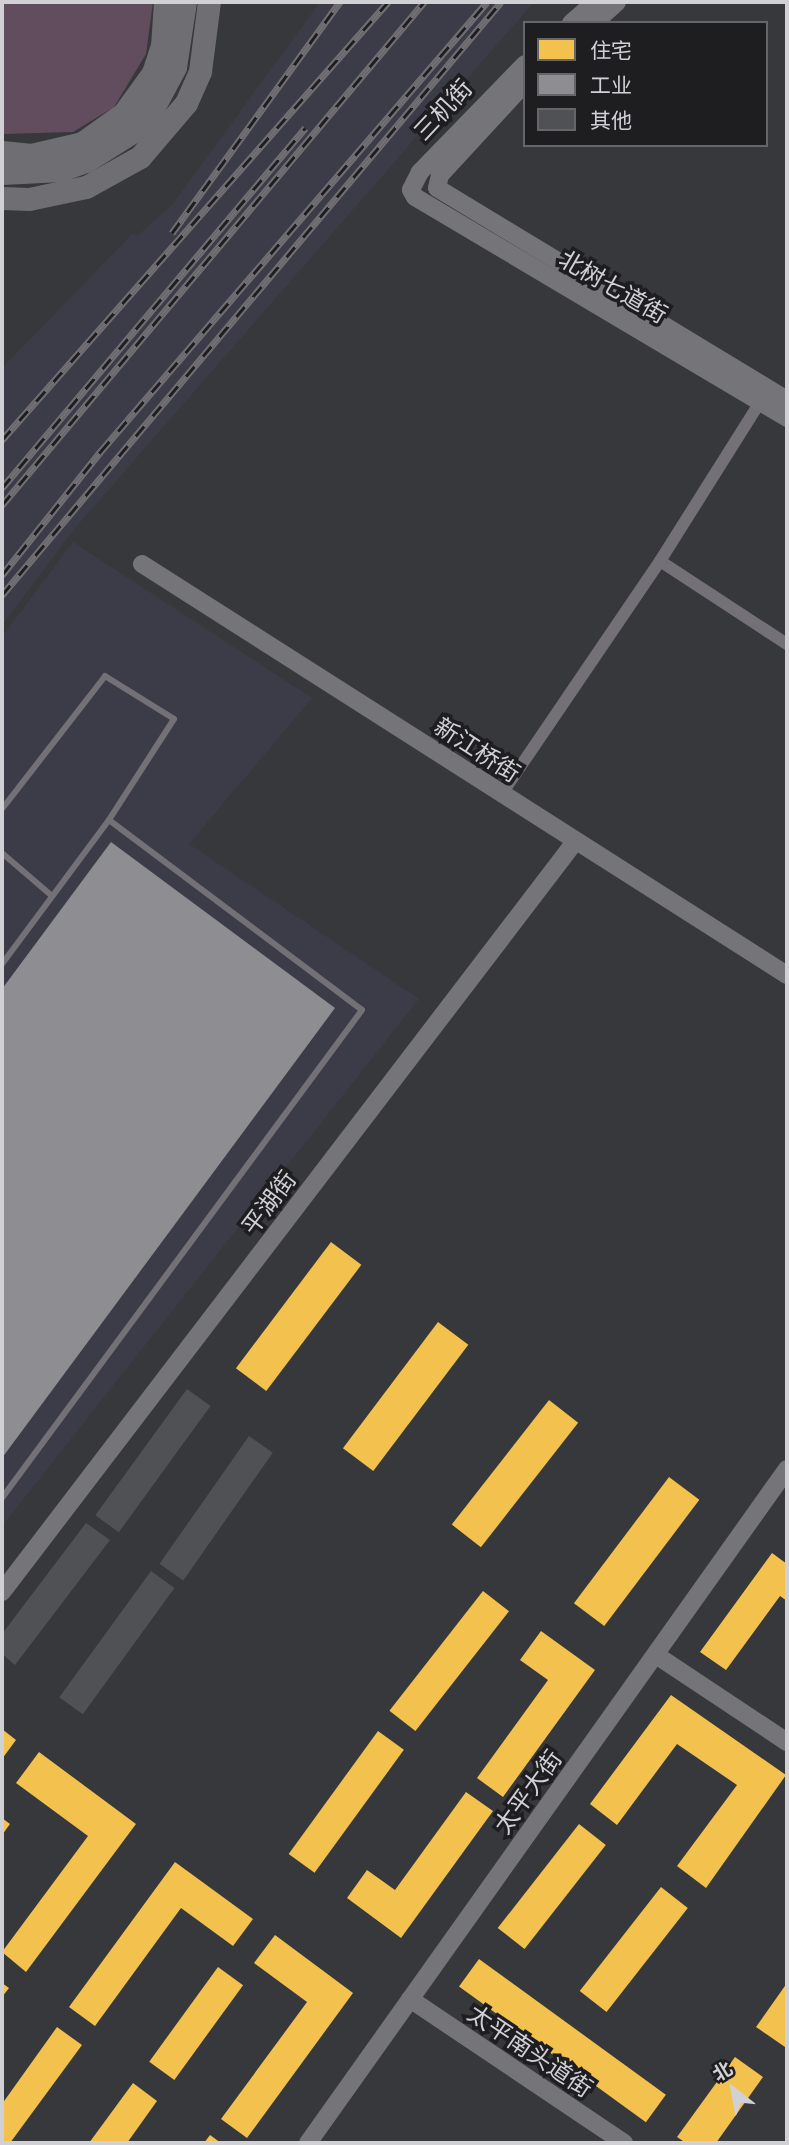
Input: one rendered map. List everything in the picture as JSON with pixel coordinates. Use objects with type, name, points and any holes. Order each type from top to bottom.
[{"type":"highway","points":[[2,152],[31,155],[82,142],[124,113],[153,73],[162,46],[165,2]]},
{"type":"highway","points":[[2,173],[61,170],[86,161],[132,132],[151,112],[176,67],[185,2]]},
{"type":"highway","points":[[2,198],[29,199],[86,187],[140,157],[186,103],[200,71],[209,2]]},
{"type":"street","points":[[573,21],[595,2]]},
{"type":"street","points":[[596,21],[617,2]]},
{"type":"street","name":"三机街","points":[[415,197],[411,190],[420,172],[523,66]]},
{"type":"street","name":"三机街","points":[[440,175],[523,85]]},
{"type":"street","name":"北树七道街","points":[[440,175],[437,188],[441,193],[787,400]]},
{"type":"street","name":"北树七道街","points":[[415,197],[787,418]]},
{"type":"street","points":[[500,794],[660,561],[760,402]]},
{"type":"street","points":[[660,561],[787,644]]},
{"type":"street","name":"新江桥街","points":[[142,564],[574,843],[786,973]]},
{"type":"street","name":"平湖街","points":[[2,1592],[574,843]]},
{"type":"street","name":"太平大街","points":[[308,2143],[787,1469]]},
{"type":"street","points":[[656,1655],[787,1742]]},
{"type":"street","name":"太平南头道街","points":[[410,1999],[624,2143]]},
{"type":"lane","points":[[2,810],[105,676],[174,719],[109,820],[2,964]]},
{"type":"lane","points":[[2,1498],[362,1010],[109,820]]},
{"type":"lane","points":[[2,853],[52,896]]},
{"type":"shaded area","points":[[2,2],[153,2],[146,54],[114,107],[73,132],[2,134]]},
{"type":"shaded area","points":[[320,2],[534,2],[76,527],[2,625],[2,368],[133,233],[137,236],[172,205]]},
{"type":"shaded area","points":[[73,542],[312,698],[189,844],[419,999],[2,1526],[2,637]]},
{"type":"building: 住宅","points":[[331,1242],[361,1265],[266,1391],[236,1368]]},
{"type":"building: 住宅","points":[[438,1322],[468,1345],[373,1471],[343,1448]]},
{"type":"building: 住宅","points":[[549,1400],[578,1423],[481,1547],[452,1525]]},
{"type":"building: 住宅","points":[[669,1477],[699,1500],[604,1626],[574,1603]]},
{"type":"building: 住宅","points":[[772,1553],[787,1564],[787,1601],[780,1596],[726,1670],[700,1652]]},
{"type":"building: 住宅","points":[[483,1591],[509,1611],[415,1731],[389,1711]]},
{"type":"building: 住宅","points":[[541,1631],[595,1670],[503,1797],[477,1778],[548,1680],[520,1660]]},
{"type":"building: 住宅","points":[[671,1695],[786,1775],[706,1888],[677,1866],[737,1785],[677,1744],[617,1825],[590,1804]]},
{"type":"building: 住宅","points":[[2,1729],[16,1740],[2,1759]]},
{"type":"building: 住宅","points":[[378,1731],[404,1750],[315,1873],[289,1854]]},
{"type":"building: 住宅","points":[[39,1752],[136,1824],[26,1972],[2,1952],[88,1836],[16,1783]]},
{"type":"building: 住宅","points":[[466,1792],[493,1811],[401,1938],[347,1898],[367,1870],[395,1890]]},
{"type":"building: 住宅","points":[[2,1818],[10,1824],[2,1835]]},
{"type":"building: 住宅","points":[[579,1824],[606,1845],[525,1949],[498,1928]]},
{"type":"building: 住宅","points":[[175,1862],[253,1919],[233,1946],[181,1908],[95,2026],[69,2007]]},
{"type":"building: 住宅","points":[[661,1887],[688,1908],[607,2012],[580,1991]]},
{"type":"building: 住宅","points":[[275,1935],[353,1993],[247,2138],[221,2119],[307,2002],[254,1963]]},
{"type":"building: 住宅","points":[[479,1959],[666,2095],[646,2122],[459,1987]]},
{"type":"building: 住宅","points":[[218,1967],[243,1985],[174,2080],[149,2062]]},
{"type":"building: 住宅","points":[[2,1983],[9,1988],[2,1997]]},
{"type":"building: 住宅","points":[[787,1983],[787,2044],[785,2047],[756,2027]]},
{"type":"building: 住宅","points":[[57,2027],[82,2045],[10,2143],[2,2143],[2,2104]]},
{"type":"building: 住宅","points":[[735,2057],[763,2077],[716,2143],[686,2143],[677,2137]]},
{"type":"building: 住宅","points":[[133,2083],[157,2101],[127,2143],[89,2143]]},
{"type":"building: 住宅","points":[[210,2135],[221,2143],[204,2143]]},
{"type":"building: 工业","points":[[111,842],[335,1008],[2,1458],[2,989]]},
{"type":"building: 其他","points":[[187,1389],[210,1406],[119,1532],[95,1515]]},
{"type":"building: 其他","points":[[249,1436],[273,1453],[183,1580],[160,1564]]},
{"type":"building: 其他","points":[[86,1523],[110,1540],[15,1665],[2,1654],[2,1634]]},
{"type":"building: 其他","points":[[151,1571],[174,1588],[83,1714],[59,1697]]},
{"type":"railway","points":[[172,233],[340,2]]},
{"type":"railway","points":[[2,440],[388,2]]},
{"type":"railway","points":[[2,505],[424,2]]},
{"type":"railway","points":[[2,575],[101,451],[487,2]]},
{"type":"railway","points":[[2,595],[501,2]]},
{"type":"railway","points":[[2,488],[305,128]]}]
